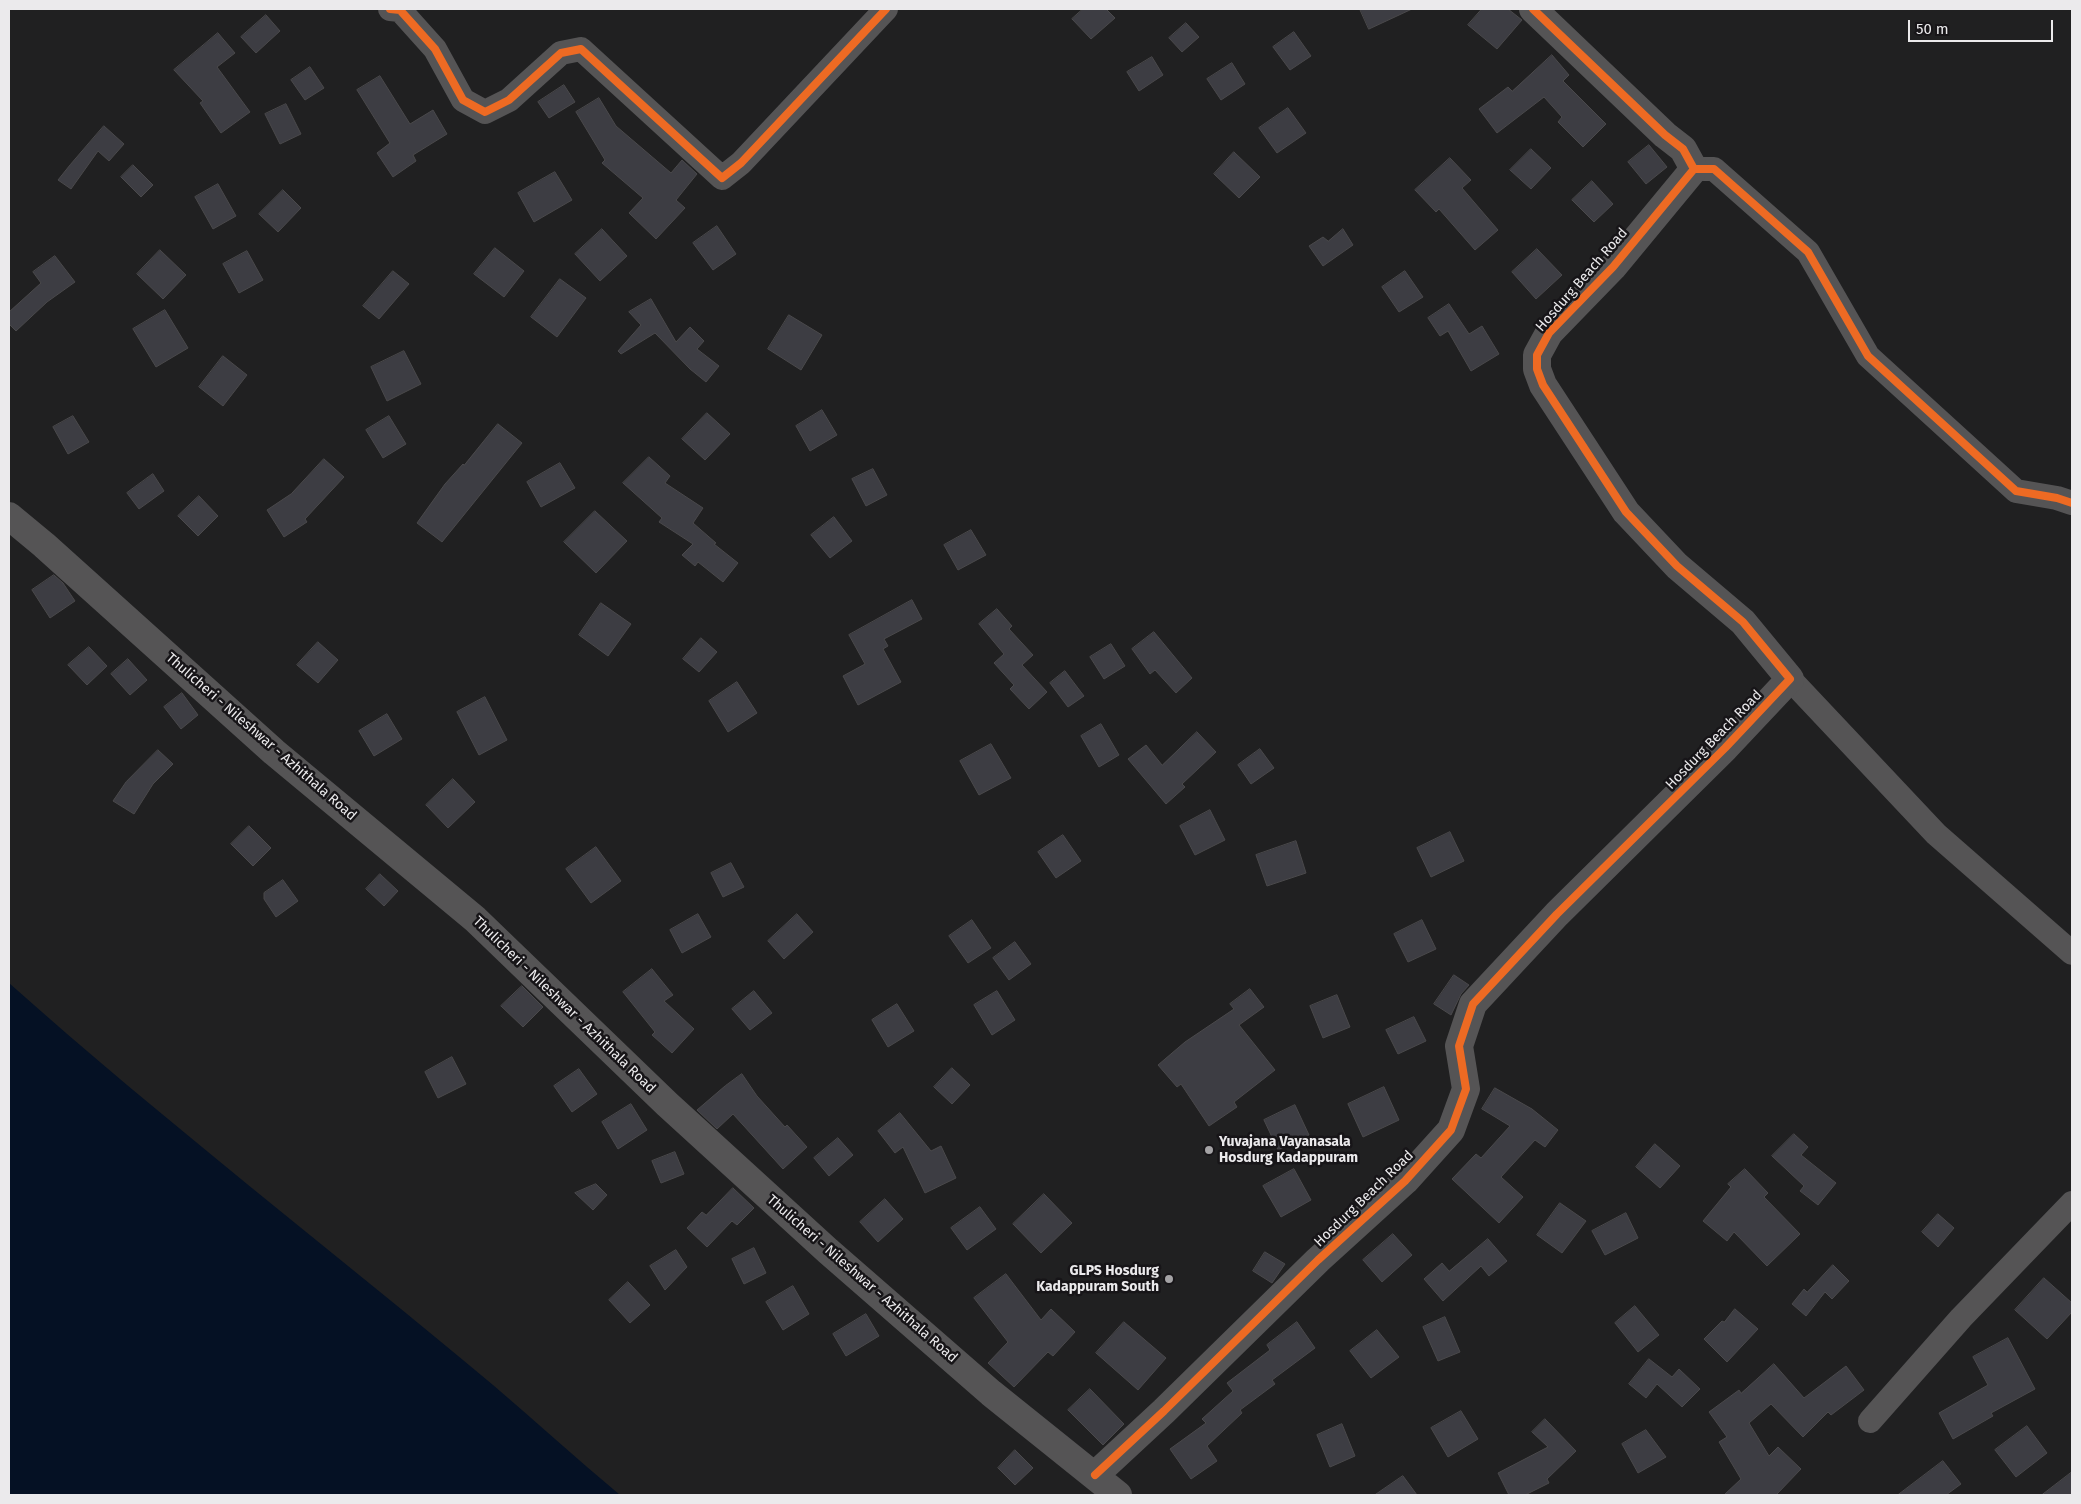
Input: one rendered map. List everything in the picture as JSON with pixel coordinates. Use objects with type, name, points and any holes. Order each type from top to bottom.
[{"type":"street","points":[[390,9],[400,10],[436,49],[462,100],[485,112],[509,100],[561,52],[581,49],[722,178],[741,163],[886,9]]},
{"type":"street","points":[[1533,9],[1683,149],[1694,168],[1714,169],[1808,252],[1868,356],[2016,491],[2057,498],[2072,503]]},
{"type":"street","name":"Hosdurg Beach Road","points":[[1095,1475],[1164,1411],[1318,1260],[1405,1181],[1451,1130],[1466,1089],[1459,1046],[1473,1004],[1557,914],[1726,748],[1790,679],[1743,622],[1677,566],[1626,512],[1542,385],[1537,369],[1537,355],[1549,333],[1614,267],[1694,168]]},
{"type":"street","name":"Thulicheri - Nileshwar - Azhithala Road","points":[[9,516],[44,544],[274,752],[475,919],[667,1104],[828,1251],[991,1393],[1118,1495]]},
{"type":"street","points":[[1790,679],[1936,834],[2072,953]]},
{"type":"street","points":[[1870,1421],[1962,1318],[2072,1203]]},
{"type":"water","points":[[9,983],[128,1086],[493,1385],[620,1495],[9,1495]]},
{"type":"building","points":[[1083,9],[1106,9],[1115,18],[1091,39],[1072,19]]},
{"type":"building","points":[[1360,9],[1412,9],[1369,29]]},
{"type":"building","points":[[1482,9],[1508,9],[1522,20],[1497,49],[1468,25]]},
{"type":"building","points":[[266,15],[280,31],[256,53],[241,37]]},
{"type":"building","points":[[1186,23],[1199,37],[1182,52],[1169,38]]},
{"type":"building","points":[[1294,32],[1311,56],[1290,70],[1273,47]]},
{"type":"building","points":[[218,33],[235,53],[217,67],[250,112],[221,133],[200,103],[203,101],[174,70]]},
{"type":"building","points":[[1552,55],[1569,75],[1563,81],[1606,124],[1583,147],[1558,122],[1562,117],[1544,97],[1497,133],[1479,109],[1508,87],[1512,91]]},
{"type":"building","points":[[1152,57],[1163,75],[1139,91],[1127,72]]},
{"type":"building","points":[[1232,63],[1245,84],[1221,100],[1207,79]]},
{"type":"building","points":[[310,67],[324,88],[305,100],[291,80]]},
{"type":"building","points":[[380,76],[410,124],[433,110],[447,134],[413,155],[416,161],[393,177],[377,153],[390,143],[357,90]]},
{"type":"building","points":[[564,85],[575,102],[549,118],[538,102]]},
{"type":"building","points":[[599,98],[616,126],[671,173],[682,160],[697,174],[676,200],[685,208],[656,239],[629,213],[643,198],[602,163],[605,160],[576,112]]},
{"type":"building","points":[[286,104],[301,134],[280,144],[265,114]]},
{"type":"building","points":[[1288,108],[1306,133],[1277,153],[1259,128]]},
{"type":"building","points":[[104,126],[124,144],[109,161],[98,151],[71,189],[58,180]]},
{"type":"building","points":[[1649,145],[1667,167],[1646,184],[1628,162]]},
{"type":"building","points":[[1531,149],[1551,168],[1531,189],[1510,170]]},
{"type":"building","points":[[1234,152],[1260,177],[1239,198],[1214,174]]},
{"type":"building","points":[[1450,158],[1471,180],[1462,188],[1498,230],[1475,250],[1439,209],[1436,212],[1415,190]]},
{"type":"building","points":[[133,165],[153,185],[141,197],[121,177]]},
{"type":"building","points":[[555,172],[572,200],[534,222],[518,193]]},
{"type":"building","points":[[1592,181],[1613,204],[1594,222],[1572,200]]},
{"type":"building","points":[[218,184],[236,216],[213,229],[195,197]]},
{"type":"building","points":[[283,190],[301,208],[278,232],[259,214]]},
{"type":"building","points":[[717,226],[736,254],[713,270],[693,243]]},
{"type":"building","points":[[602,229],[627,256],[600,281],[575,254]]},
{"type":"building","points":[[1343,229],[1353,245],[1323,266],[1309,246],[1323,237],[1328,241]]},
{"type":"building","points":[[495,248],[524,271],[504,297],[474,274]]},
{"type":"building","points":[[1537,249],[1562,275],[1536,299],[1512,272]]},
{"type":"building","points":[[160,250],[186,275],[163,299],[137,274]]},
{"type":"building","points":[[247,251],[263,280],[239,293],[223,264]]},
{"type":"building","points":[[55,256],[75,282],[47,302],[16,331],[9,324],[9,312],[41,283],[33,272]]},
{"type":"building","points":[[393,271],[409,284],[379,319],[363,306]]},
{"type":"building","points":[[1405,271],[1423,297],[1399,312],[1382,287]]},
{"type":"building","points":[[560,279],[586,298],[557,337],[531,317]]},
{"type":"building","points":[[651,299],[676,342],[690,327],[704,341],[697,349],[719,366],[706,382],[690,369],[655,333],[621,354],[618,351],[641,325],[629,312]]},
{"type":"building","points":[[1449,304],[1469,334],[1482,326],[1499,354],[1471,371],[1448,331],[1440,336],[1428,318]]},
{"type":"building","points":[[165,310],[188,348],[156,367],[133,329]]},
{"type":"building","points":[[789,315],[822,335],[801,370],[768,349]]},
{"type":"building","points":[[404,351],[421,384],[387,401],[371,367]]},
{"type":"building","points":[[223,356],[247,375],[223,406],[199,387]]},
{"type":"building","points":[[822,410],[837,435],[810,451],[796,426]]},
{"type":"building","points":[[707,413],[730,434],[705,460],[682,439]]},
{"type":"building","points":[[73,416],[89,442],[68,454],[53,427]]},
{"type":"building","points":[[389,416],[406,444],[383,458],[366,430]]},
{"type":"building","points":[[498,424],[522,443],[442,542],[417,523],[445,484],[464,465]]},
{"type":"building","points":[[649,457],[670,476],[665,483],[703,508],[693,523],[716,543],[714,544],[738,563],[723,582],[698,562],[695,566],[682,555],[693,544],[659,522],[662,518],[623,483]]},
{"type":"building","points":[[324,459],[344,477],[305,519],[307,522],[284,537],[267,510],[291,494]]},
{"type":"building","points":[[560,463],[575,488],[541,507],[527,482]]},
{"type":"building","points":[[873,469],[887,495],[866,506],[852,479]]},
{"type":"building","points":[[153,474],[164,491],[139,509],[127,493]]},
{"type":"building","points":[[199,496],[218,516],[198,536],[178,516]]},
{"type":"building","points":[[595,511],[627,541],[596,573],[564,542]]},
{"type":"building","points":[[834,517],[852,541],[830,558],[811,535]]},
{"type":"building","points":[[971,530],[986,555],[958,570],[944,545]]},
{"type":"building","points":[[54,575],[63,583],[75,601],[50,618],[32,590]]},
{"type":"building","points":[[912,600],[922,619],[884,639],[888,646],[883,649],[901,682],[858,705],[843,676],[865,664],[849,635]]},
{"type":"building","points":[[601,603],[631,624],[608,656],[579,635]]},
{"type":"building","points":[[997,609],[1012,626],[1009,629],[1033,655],[1022,665],[1047,692],[1029,709],[1010,689],[1014,685],[994,663],[1004,654],[979,624]]},
{"type":"building","points":[[1154,632],[1192,678],[1176,693],[1155,670],[1150,674],[1132,649]]},
{"type":"building","points":[[701,638],[717,652],[699,672],[683,659]]},
{"type":"building","points":[[318,642],[338,660],[318,683],[297,665]]},
{"type":"building","points":[[1111,644],[1125,666],[1104,679],[1090,657]]},
{"type":"building","points":[[89,647],[107,666],[87,685],[68,665]]},
{"type":"building","points":[[128,659],[147,680],[130,695],[111,674]]},
{"type":"building","points":[[1065,671],[1084,696],[1068,707],[1050,683]]},
{"type":"building","points":[[737,682],[757,713],[728,732],[709,701]]},
{"type":"building","points":[[182,693],[198,715],[181,729],[164,707]]},
{"type":"building","points":[[485,697],[507,740],[479,755],[457,712]]},
{"type":"building","points":[[387,714],[402,739],[374,756],[359,731]]},
{"type":"building","points":[[1101,724],[1119,755],[1099,767],[1081,736]]},
{"type":"building","points":[[1197,732],[1216,752],[1182,784],[1185,787],[1166,804],[1128,759],[1146,745],[1162,765]]},
{"type":"building","points":[[991,744],[1011,778],[979,795],[960,761]]},
{"type":"building","points":[[1260,749],[1274,768],[1251,784],[1238,765]]},
{"type":"building","points":[[158,750],[173,764],[153,784],[134,814],[113,801],[126,782]]},
{"type":"building","points":[[453,779],[475,802],[448,828],[426,805]]},
{"type":"building","points":[[1210,810],[1225,840],[1195,855],[1180,826]]},
{"type":"building","points":[[249,826],[271,848],[253,866],[231,844]]},
{"type":"building","points":[[1450,832],[1464,861],[1431,877],[1417,848]]},
{"type":"building","points":[[1063,835],[1081,861],[1056,878],[1038,852]]},
{"type":"building","points":[[1296,841],[1306,873],[1267,886],[1256,855]]},
{"type":"building","points":[[596,847],[621,881],[591,903],[566,869]]},
{"type":"building","points":[[731,863],[744,887],[723,897],[711,873]]},
{"type":"building","points":[[380,874],[398,891],[384,906],[366,889]]},
{"type":"building","points":[[283,880],[298,901],[276,917],[264,899],[264,893]]},
{"type":"building","points":[[698,914],[711,937],[682,953],[670,930]]},
{"type":"building","points":[[797,914],[813,932],[784,959],[768,941]]},
{"type":"building","points":[[972,920],[991,948],[968,963],[949,936]]},
{"type":"building","points":[[1422,920],[1436,949],[1408,962],[1394,934]]},
{"type":"building","points":[[1015,942],[1031,964],[1009,980],[993,958]]},
{"type":"building","points":[[652,969],[673,995],[664,1001],[694,1029],[672,1053],[652,1035],[655,1032],[623,992]]},
{"type":"building","points":[[1454,975],[1469,985],[1461,994],[1451,1015],[1434,1004]]},
{"type":"building","points":[[522,986],[543,1007],[523,1027],[501,1006]]},
{"type":"building","points":[[1250,989],[1264,1007],[1239,1025],[1275,1070],[1234,1102],[1237,1107],[1209,1126],[1181,1084],[1177,1087],[1158,1065],[1185,1042],[1234,1009],[1230,1004]]},
{"type":"building","points":[[754,991],[772,1013],[750,1030],[732,1009]]},
{"type":"building","points":[[997,991],[1015,1020],[992,1035],[974,1005]]},
{"type":"building","points":[[1337,995],[1350,1027],[1323,1038],[1310,1006]]},
{"type":"building","points":[[897,1004],[914,1031],[888,1047],[872,1020]]},
{"type":"building","points":[[1414,1017],[1426,1041],[1398,1054],[1386,1030]]},
{"type":"building","points":[[452,1057],[466,1084],[438,1098],[425,1072]]},
{"type":"building","points":[[952,1068],[970,1085],[952,1104],[934,1087]]},
{"type":"building","points":[[579,1069],[597,1094],[572,1112],[554,1086]]},
{"type":"building","points":[[742,1074],[757,1096],[785,1127],[787,1125],[807,1147],[783,1169],[733,1114],[717,1129],[697,1110]]},
{"type":"building","points":[[1384,1087],[1399,1120],[1363,1137],[1348,1104]]},
{"type":"building","points":[[1495,1088],[1532,1109],[1558,1130],[1545,1147],[1535,1140],[1501,1177],[1523,1197],[1499,1223],[1452,1179],[1476,1154],[1481,1158],[1510,1126],[1482,1109]]},
{"type":"building","points":[[631,1104],[647,1130],[618,1149],[602,1122]]},
{"type":"building","points":[[1295,1105],[1309,1135],[1278,1150],[1264,1120]]},
{"type":"building","points":[[900,1113],[931,1151],[941,1146],[956,1178],[925,1193],[903,1147],[895,1153],[878,1131]]},
{"type":"building","points":[[1794,1134],[1808,1147],[1801,1155],[1836,1183],[1818,1205],[1800,1191],[1804,1186],[1772,1156]]},
{"type":"building","points":[[838,1138],[853,1155],[829,1176],[814,1158]]},
{"type":"building","points":[[1655,1144],[1680,1166],[1660,1188],[1636,1167]]},
{"type":"building","points":[[675,1152],[684,1174],[661,1183],[652,1161]]},
{"type":"building","points":[[1294,1169],[1311,1200],[1281,1217],[1263,1186]]},
{"type":"building","points":[[1745,1169],[1768,1193],[1764,1197],[1800,1234],[1767,1266],[1734,1232],[1727,1241],[1703,1221],[1731,1187],[1728,1184]]},
{"type":"building","points":[[596,1184],[607,1195],[593,1210],[575,1193]]},
{"type":"building","points":[[733,1188],[754,1208],[737,1225],[732,1221],[707,1247],[687,1228],[702,1212],[706,1215]]},
{"type":"building","points":[[1044,1194],[1072,1223],[1041,1253],[1013,1224]]},
{"type":"building","points":[[885,1199],[903,1219],[878,1242],[860,1222]]},
{"type":"building","points":[[1560,1203],[1586,1221],[1562,1253],[1537,1235]]},
{"type":"building","points":[[980,1207],[996,1229],[967,1250],[951,1228]]},
{"type":"building","points":[[1626,1213],[1638,1238],[1605,1255],[1592,1231]]},
{"type":"building","points":[[1938,1214],[1954,1228],[1938,1247],[1922,1232]]},
{"type":"building","points":[[1393,1234],[1412,1255],[1382,1282],[1363,1260]]},
{"type":"building","points":[[1488,1239],[1507,1261],[1489,1276],[1481,1266],[1443,1301],[1424,1279],[1442,1263],[1449,1271]]},
{"type":"building","points":[[754,1248],[766,1273],[744,1284],[732,1259]]},
{"type":"building","points":[[676,1250],[687,1267],[665,1290],[650,1266]]},
{"type":"building","points":[[1265,1252],[1285,1264],[1272,1283],[1253,1271]]},
{"type":"building","points":[[1833,1265],[1849,1281],[1832,1299],[1825,1292],[1806,1316],[1792,1304],[1804,1289],[1807,1292]]},
{"type":"building","points":[[1006,1274],[1041,1320],[1051,1309],[1075,1332],[1053,1356],[1048,1352],[1014,1387],[988,1363],[1008,1342],[974,1298]]},
{"type":"building","points":[[2044,1278],[2072,1303],[2072,1312],[2047,1339],[2015,1310]]},
{"type":"building","points":[[628,1282],[650,1305],[630,1323],[609,1300]]},
{"type":"building","points":[[793,1286],[809,1314],[783,1330],[766,1302]]},
{"type":"building","points":[[1635,1306],[1659,1335],[1638,1352],[1615,1323]]},
{"type":"building","points":[[1735,1309],[1758,1329],[1727,1362],[1704,1339],[1722,1321],[1724,1322]]},
{"type":"building","points":[[866,1314],[879,1336],[846,1356],[833,1334]]},
{"type":"building","points":[[1445,1317],[1460,1352],[1438,1361],[1423,1327]]},
{"type":"building","points":[[1124,1322],[1166,1358],[1138,1390],[1096,1353]]},
{"type":"building","points":[[1297,1322],[1315,1348],[1272,1380],[1275,1384],[1240,1410],[1242,1413],[1207,1446],[1217,1461],[1191,1479],[1170,1449],[1206,1423],[1202,1419],[1233,1391],[1227,1383],[1270,1350],[1267,1345]]},
{"type":"building","points":[[1377,1330],[1399,1357],[1371,1378],[1350,1351]]},
{"type":"building","points":[[2008,1338],[2035,1389],[1991,1413],[1993,1416],[1953,1439],[1939,1413],[1988,1385],[1973,1357]]},
{"type":"building","points":[[1649,1359],[1672,1377],[1679,1369],[1700,1389],[1682,1407],[1657,1384],[1646,1398],[1629,1384]]},
{"type":"building","points":[[1774,1364],[1804,1398],[1846,1366],[1864,1390],[1831,1415],[1828,1412],[1803,1437],[1771,1404],[1749,1423],[1769,1456],[1778,1447],[1801,1469],[1776,1495],[1724,1495],[1741,1479],[1719,1442],[1727,1437],[1709,1412],[1739,1390],[1741,1393]]},
{"type":"building","points":[[1090,1389],[1124,1424],[1103,1445],[1068,1410]]},
{"type":"building","points":[[1461,1411],[1478,1439],[1448,1457],[1431,1428]]},
{"type":"building","points":[[1545,1419],[1576,1451],[1547,1479],[1549,1483],[1525,1495],[1509,1495],[1498,1473],[1548,1447],[1532,1432]]},
{"type":"building","points":[[1342,1424],[1355,1456],[1330,1467],[1317,1435]]},
{"type":"building","points":[[2027,1426],[2047,1453],[2016,1477],[1995,1450]]},
{"type":"building","points":[[1646,1430],[1666,1457],[1638,1473],[1622,1444]]},
{"type":"building","points":[[1015,1450],[1033,1468],[1015,1485],[998,1468]]},
{"type":"building","points":[[1943,1461],[1961,1484],[1946,1495],[1898,1495]]},
{"type":"building","points":[[2072,1472],[2072,1495],[2042,1495]]},
{"type":"building","points":[[1403,1476],[1417,1495],[1375,1495]]},
{"type":"cycle path","points":[[390,9],[400,10],[435,49],[463,100],[485,112],[509,100],[561,53],[581,49],[722,178],[741,163],[886,9]]},
{"type":"cycle path","points":[[1095,1475],[1164,1411],[1318,1260],[1405,1181],[1451,1130],[1466,1089],[1459,1046],[1473,1004],[1557,914],[1725,748],[1790,679],[1743,622],[1677,566],[1626,512],[1543,385],[1537,369],[1537,355],[1549,333],[1613,267],[1694,169],[1683,149],[1665,135],[1533,9]]},
{"type":"cycle path","points":[[1694,169],[1714,169],[1808,252],[1868,356],[2016,491],[2057,498],[2072,503]]},
{"type":"place","name":"Yuvajana Vayanasala Hosdurg Kadappuram","points":[[1209,1150]]},
{"type":"place","name":"GLPS Hosdurg Kadappuram South","points":[[1169,1279]]}]
